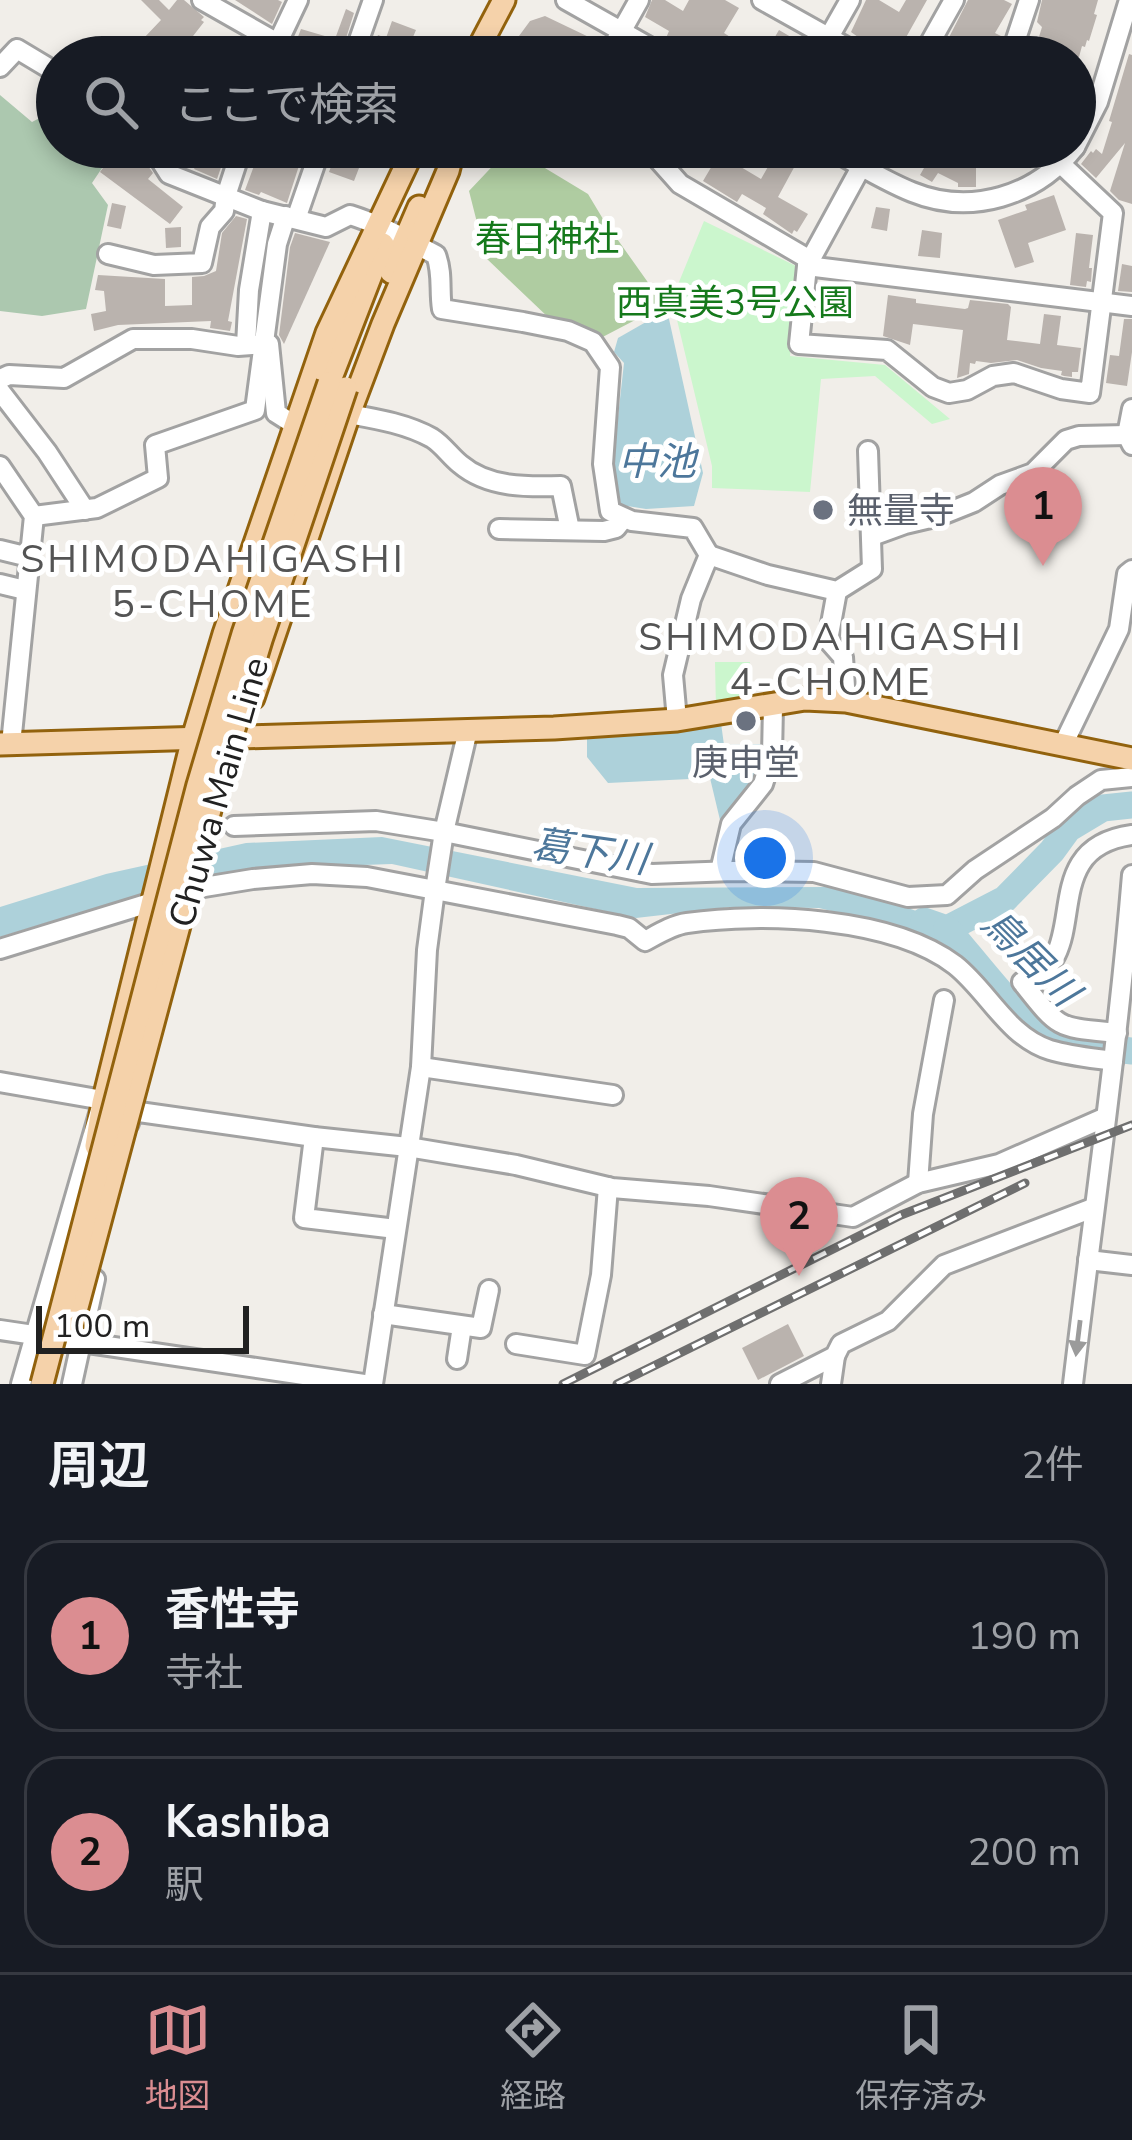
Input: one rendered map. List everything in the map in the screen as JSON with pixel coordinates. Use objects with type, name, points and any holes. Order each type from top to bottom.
[{"type":"main road","points":[[485,36],[504,0]]},
{"type":"main road","points":[[500,36],[519,0]]},
{"type":"main road","points":[[42,1384],[198,888],[225,827],[240,737],[383,324],[408,168]]},
{"type":"main road","points":[[54,1384],[58,1339],[104,1100],[224,634],[327,333],[448,168]]},
{"type":"main road","name":"Chuwa Main Line","points":[[42,1384],[198,784],[243,634],[398,234]]},
{"type":"main road","name":"Chuwa Main Line","points":[[54,1384],[215,791],[337,386]]},
{"type":"main road","points":[[5,744],[677,720],[805,699],[846,701],[1132,759]]},
{"type":"street","points":[[202,0],[254,36]]},
{"type":"street","points":[[281,36],[298,0]]},
{"type":"street","points":[[360,36],[373,0]]},
{"type":"street","points":[[566,0],[631,36]]},
{"type":"street","points":[[619,36],[639,0]]},
{"type":"street","points":[[762,0],[827,36]]},
{"type":"street","points":[[830,36],[850,0]]},
{"type":"street","points":[[934,36],[954,0]]},
{"type":"street","points":[[1017,36],[1029,0]]},
{"type":"street","points":[[1096,106],[1129,7]]},
{"type":"street","points":[[0,68],[17,49],[36,60]]},
{"type":"street","points":[[165,168],[169,174],[262,211],[326,227],[350,215],[398,234],[436,255],[442,273],[442,309],[568,331],[593,341],[610,367],[603,464],[610,511],[632,521],[693,527],[709,555],[837,591],[872,569],[868,451]]},
{"type":"street","points":[[108,254],[154,265],[202,262],[210,227],[224,211],[235,168]]},
{"type":"street","points":[[254,344],[278,244],[312,168]]},
{"type":"street","points":[[666,168],[680,184],[809,263],[1132,306]]},
{"type":"street","points":[[860,168],[809,263],[799,344],[887,350],[933,387],[950,393],[1014,373],[1090,393],[1102,302],[1122,214],[1066,168]]},
{"type":"street","points":[[865,168],[926,197],[959,202],[988,201],[1019,191],[1055,168]]},
{"type":"street","points":[[34,516],[97,508],[158,478],[155,445],[255,410],[249,290],[262,211]]},
{"type":"street","points":[[0,379],[9,375],[64,378],[133,339],[269,344],[276,412],[295,424]]},
{"type":"street","points":[[0,392],[85,510]]},
{"type":"street","points":[[872,536],[939,516],[974,502],[1000,484],[1034,473],[1066,440],[1079,436],[1129,440],[1132,409]]},
{"type":"street","points":[[349,414],[384,420],[428,436],[464,468],[492,481],[516,487],[561,486],[570,530]]},
{"type":"street","points":[[0,466],[34,516],[26,590],[9,645],[5,744]]},
{"type":"street","points":[[499,529],[604,531],[616,529],[624,518]]},
{"type":"street","points":[[0,550],[29,557]]},
{"type":"street","points":[[677,720],[673,675],[691,599],[709,555]]},
{"type":"street","points":[[1063,746],[1119,628],[1127,574],[1132,570]]},
{"type":"street","points":[[0,584],[26,590]]},
{"type":"street","points":[[837,591],[828,640],[843,657],[846,701]]},
{"type":"street","points":[[720,871],[731,824],[763,784],[772,756],[772,706]]},
{"type":"street","points":[[0,1330],[368,1384],[421,1067],[435,890],[468,730]]},
{"type":"street","points":[[225,827],[376,821],[652,874],[814,872],[908,897],[947,895],[975,869],[1053,818],[1077,796],[1101,781],[1132,777]]},
{"type":"street","points":[[1117,1033],[1067,1028],[1053,1021],[1022,982],[1035,978],[1052,962],[1064,930],[1071,883],[1088,852],[1108,839],[1132,836]]},
{"type":"street","points":[[0,949],[198,888],[312,874],[367,877],[617,925],[645,940],[684,923],[803,920],[893,935],[923,946],[953,963],[1029,1040],[1048,1050],[1113,1061]]},
{"type":"street","points":[[1073,1384],[1113,1061],[1126,1008],[1132,875]]},
{"type":"street","points":[[917,1183],[923,1114],[944,1000]]},
{"type":"street","points":[[421,1067],[613,1095]]},
{"type":"street","points":[[0,1082],[104,1100]]},
{"type":"street","points":[[131,1111],[408,1147],[608,1187],[853,1217],[917,1183],[999,1164],[1106,1117]]},
{"type":"street","points":[[314,1137],[304,1218],[396,1229]]},
{"type":"street","points":[[516,1344],[585,1355],[601,1275],[608,1187]]},
{"type":"street","points":[[831,1384],[841,1344],[888,1321],[944,1265],[1093,1208]]},
{"type":"street","points":[[1088,1259],[1132,1265]]},
{"type":"street","points":[[383,1315],[481,1328],[489,1290]]},
{"type":"street","points":[[457,1359],[462,1326]]},
{"type":"street","points":[[21,1384],[58,1339]]},
{"type":"street","points":[[58,1339],[72,1384]]},
{"type":"street","points":[[780,1384],[835,1356]]},
{"type":"green space","points":[[0,95],[32,122],[36,120],[36,168],[102,168],[92,183],[108,205],[86,309],[42,316],[0,311]]},
{"type":"green space","name":"春日神社","points":[[491,168],[545,168],[588,194],[664,305],[593,342],[550,319],[486,258],[469,191]]},
{"type":"green space","name":"西真美3号公園","points":[[704,221],[798,267],[790,356],[885,365],[950,419],[932,424],[875,376],[821,379],[810,492],[712,488],[712,466],[672,299]]},
{"type":"green space","points":[[715,662],[750,662],[751,702],[716,708]]},
{"type":"water","name":"中池","points":[[667,310],[703,473],[694,506],[646,509],[621,505],[613,462],[624,363],[614,352],[618,338]]},
{"type":"water","points":[[721,723],[724,745],[763,744],[755,778],[720,820],[710,778],[608,783],[587,757],[587,738]]},
{"type":"water","points":[[382,837],[637,888],[827,887],[939,919],[956,917],[963,935],[948,944],[819,908],[732,907],[636,918],[392,864],[250,869],[0,937],[0,907],[106,874],[246,843]]},
{"type":"building","points":[[141,0],[159,0],[169,10],[177,0],[184,0],[204,17],[193,36],[146,36],[161,20]]},
{"type":"building","points":[[235,0],[278,0],[282,2],[272,24]]},
{"type":"building","points":[[652,0],[665,0],[683,11],[689,0],[725,0],[739,8],[724,33],[729,36],[667,36],[669,31],[645,17]]},
{"type":"building","points":[[866,0],[879,0],[899,12],[906,0],[927,0],[907,36],[851,32]]},
{"type":"building","points":[[968,0],[1012,4],[995,33],[1001,36],[950,36]]},
{"type":"building","points":[[1042,0],[1098,0],[1091,36],[1039,36],[1042,27],[1037,22]]},
{"type":"building","points":[[346,9],[354,13],[347,36],[336,36]]},
{"type":"building","points":[[545,16],[587,36],[519,36],[530,21]]},
{"type":"building","points":[[392,21],[416,30],[413,36],[387,36]]},
{"type":"building","points":[[301,29],[325,36],[298,36]]},
{"type":"building","points":[[1129,54],[1132,204],[1110,191],[1125,143],[1096,178],[1085,168],[1096,168],[1096,149],[1102,154]]},
{"type":"building","points":[[103,168],[150,168],[153,173],[148,179],[183,207],[170,224],[100,172]]},
{"type":"building","points":[[194,168],[221,168],[217,179]]},
{"type":"building","points":[[253,168],[298,168],[287,203],[245,190]]},
{"type":"building","points":[[330,168],[359,168],[354,181],[329,172]]},
{"type":"building","points":[[711,168],[743,168],[761,179],[767,168],[794,168],[778,197],[808,214],[797,232],[792,234],[763,214],[766,208],[742,194],[737,202],[703,181]]},
{"type":"building","points":[[924,168],[976,168],[976,187],[958,187],[938,173],[932,182],[920,175]]},
{"type":"building","points":[[1054,195],[1066,230],[1028,243],[1034,262],[1015,268],[998,220]]},
{"type":"building","points":[[112,203],[126,206],[121,229],[107,226]]},
{"type":"building","points":[[876,207],[890,209],[887,231],[871,228]]},
{"type":"building","points":[[236,216],[247,219],[230,331],[210,328],[211,321],[118,325],[94,331],[91,314],[106,311],[104,291],[95,290],[98,275],[165,279],[165,306],[192,305],[192,277],[216,271],[222,233]]},
{"type":"building","points":[[181,227],[181,247],[166,248],[165,228]]},
{"type":"building","points":[[922,230],[942,233],[940,258],[918,256]]},
{"type":"building","points":[[295,233],[330,242],[284,344],[279,335]]},
{"type":"building","points":[[1076,233],[1093,235],[1091,282],[1086,287],[1070,285]]},
{"type":"building","points":[[1122,264],[1132,266],[1132,292],[1118,291]]},
{"type":"building","points":[[888,295],[965,309],[970,300],[1008,304],[1007,340],[1040,344],[1044,314],[1061,316],[1057,345],[1081,348],[1078,372],[1072,372],[1072,377],[1017,360],[976,361],[970,363],[969,374],[957,378],[963,330],[913,324],[910,345],[883,336]]},
{"type":"building","points":[[1124,319],[1132,319],[1127,386],[1106,383],[1110,355],[1119,356]]},
{"type":"building","points":[[788,1324],[804,1356],[758,1380],[742,1348]]},
{"type":"waterway","name":"葛下川","points":[[924,921],[947,929],[1005,899],[1068,829],[1103,808],[1132,805]]},
{"type":"waterway","name":"鳥居川","points":[[947,929],[1012,1005],[1049,1038],[1132,1051]]},
{"type":"railway","points":[[563,1384],[901,1215],[1132,1125]]},
{"type":"railway","points":[[617,1384],[1025,1183]]},
{"type":"place","name":"無量寺","points":[[823,510]]},
{"type":"place","name":"香性寺","points":[[1043,566]]},
{"type":"place","name":"庚申堂","points":[[746,721]]},
{"type":"place","name":"Kashiba","points":[[799,1276]]},
{"type":"district","name":"SHIMODAHIGASHI 5-CHOME","points":[[213,580]]},
{"type":"district","name":"SHIMODAHIGASHI 4-CHOME","points":[[831,658]]}]
